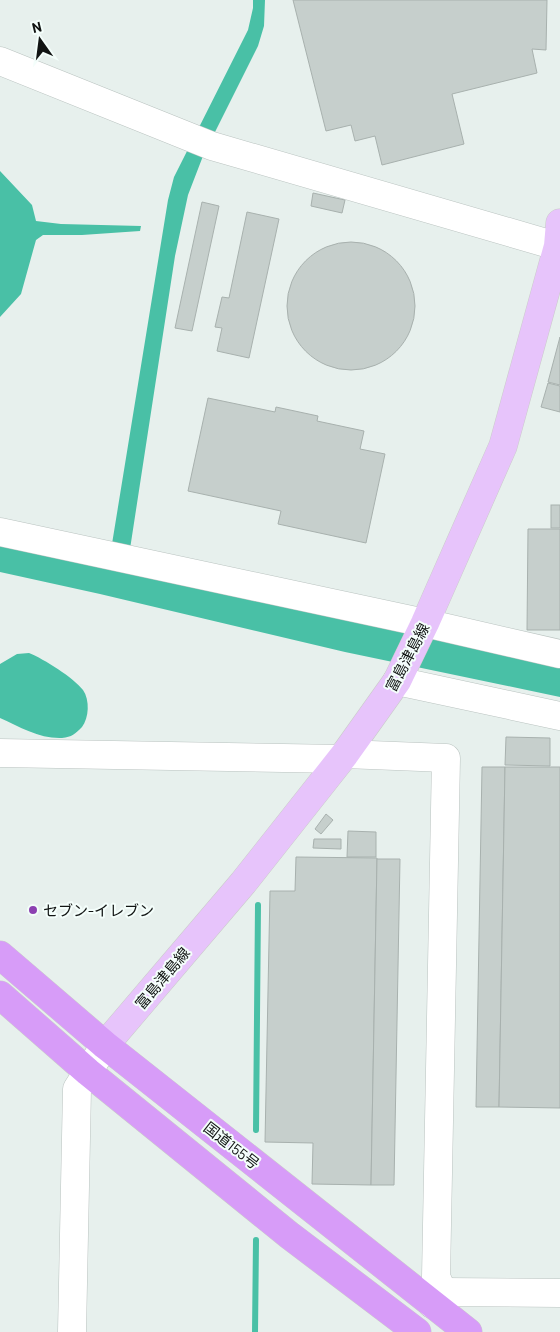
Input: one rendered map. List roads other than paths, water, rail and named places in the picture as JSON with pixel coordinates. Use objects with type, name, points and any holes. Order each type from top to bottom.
[{"type":"highway","name":"国道155号","points":[[0,954],[105,1044],[438,1298],[468,1332]]},
{"type":"highway","points":[[0,996],[88,1072],[288,1235],[417,1332]]},
{"type":"main road","name":"富島津島線","points":[[105,1044],[243,883],[343,756],[397,682],[503,446],[559,239]]},
{"type":"street","points":[[0,61],[202,141],[559,239]]},
{"type":"street","points":[[0,532],[425,623],[560,654]]},
{"type":"street","points":[[397,682],[560,716]]},
{"type":"street","points":[[0,753],[446,758],[436,1277],[438,1298],[560,1293]]},
{"type":"street","points":[[72,1332],[77,1089],[105,1044]]},
{"type":"waterway","points":[[256,1130],[258,905]]},
{"type":"waterway","points":[[255,1332],[256,1240]]},
{"type":"place","name":"セブン-イレブン","points":[[33,910]]}]
